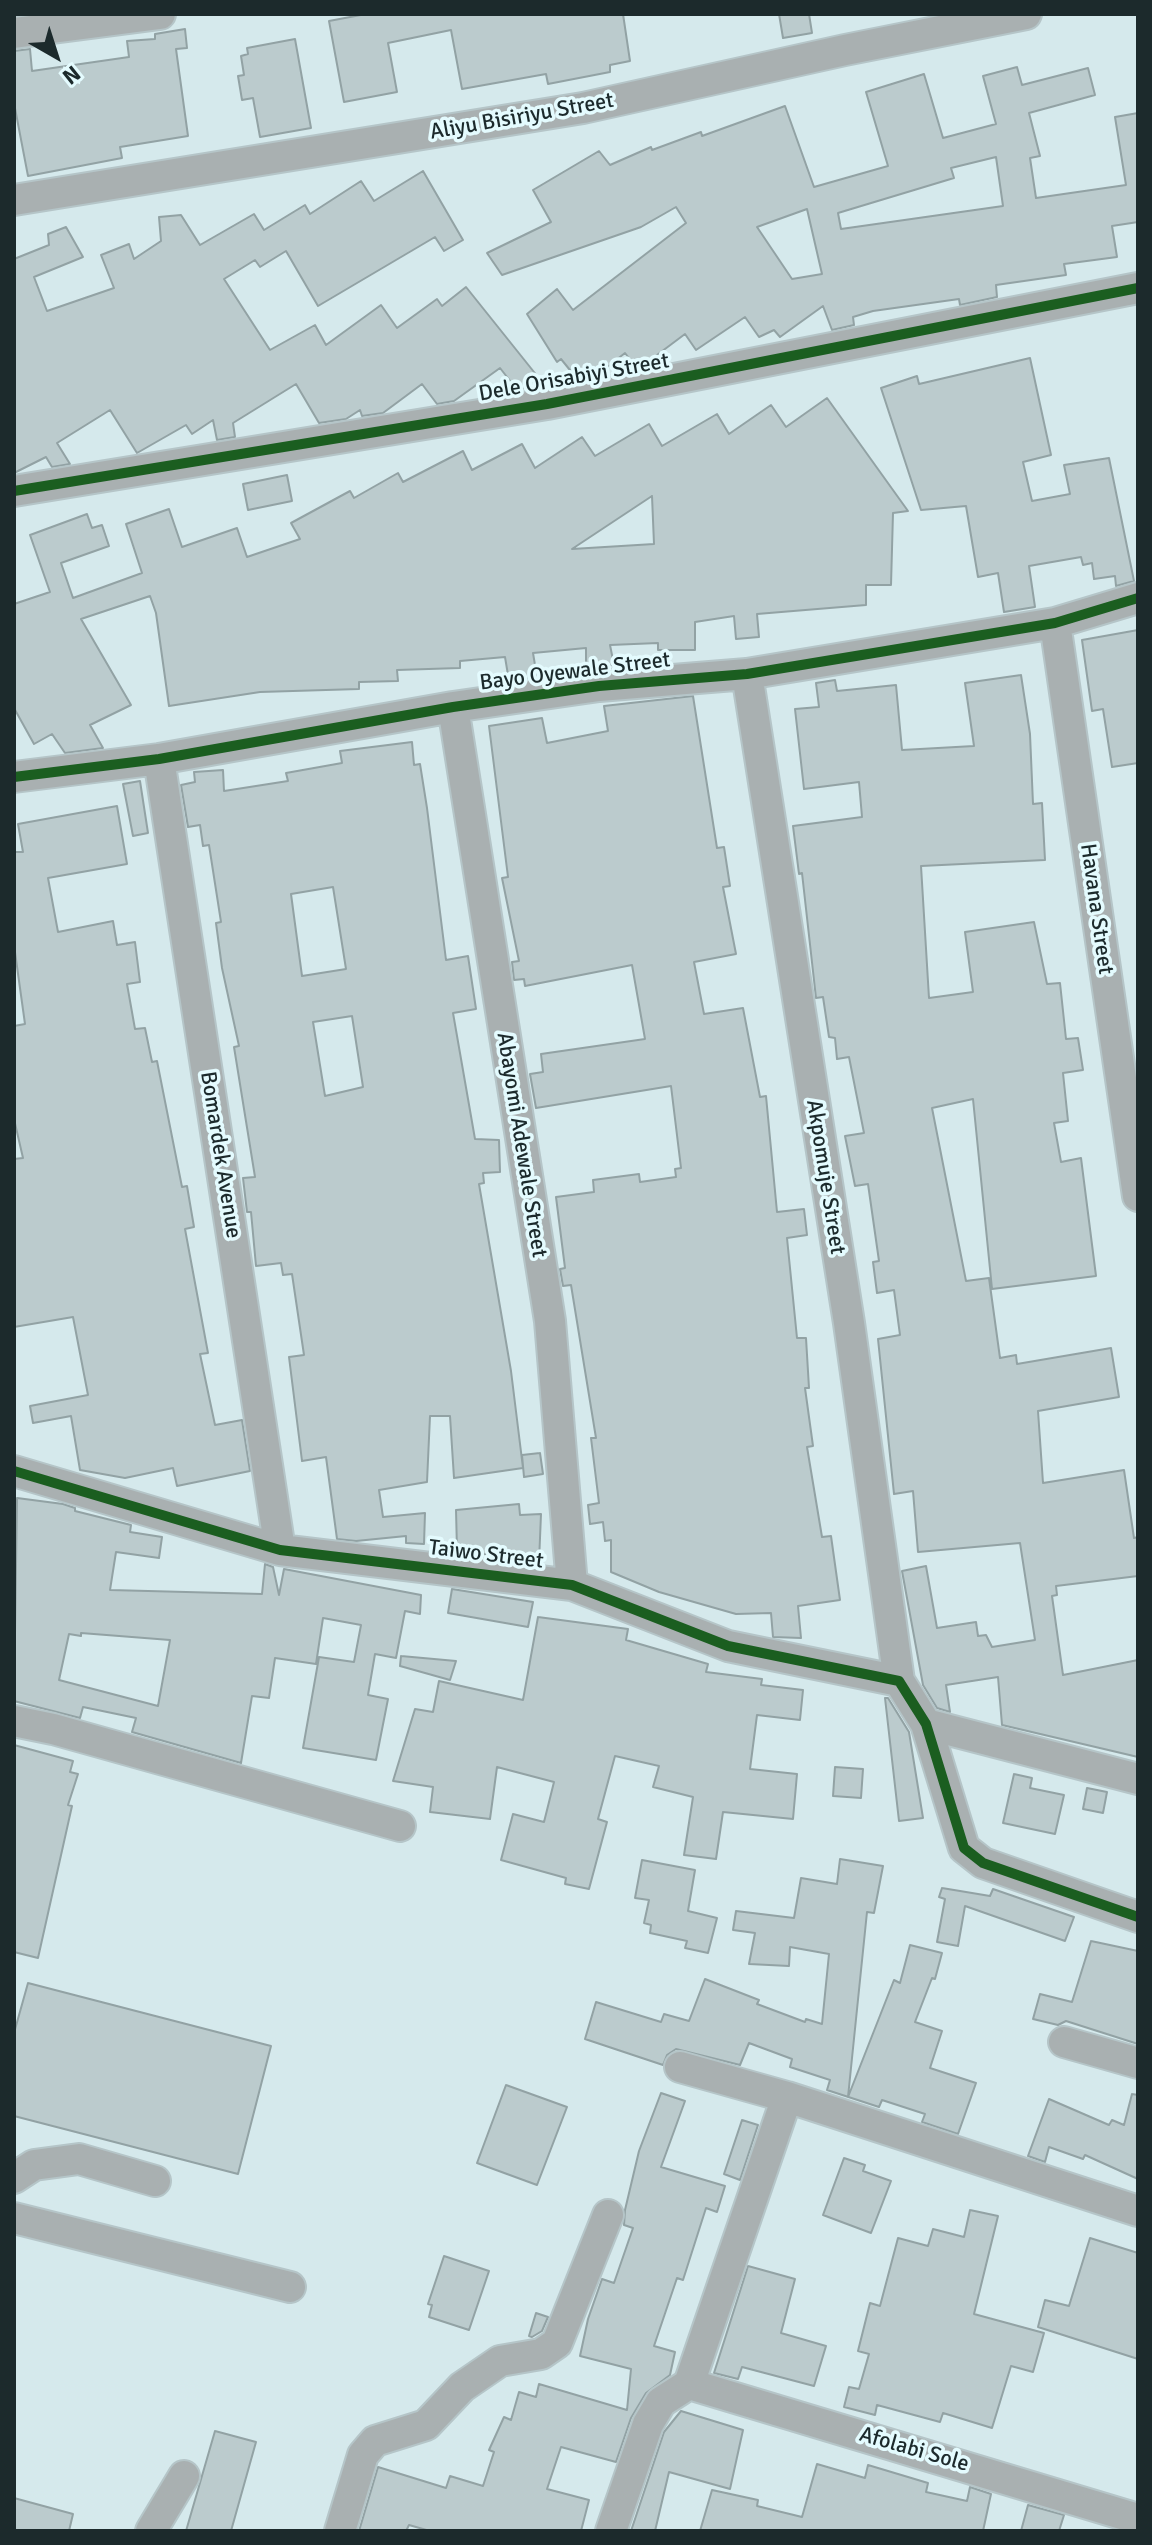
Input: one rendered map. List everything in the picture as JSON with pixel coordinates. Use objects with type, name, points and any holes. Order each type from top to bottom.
[{"type":"street","points":[[14,33],[160,14]]},
{"type":"street","name":"Aliyu Bisiriyu Street","points":[[14,200],[583,108],[1026,14]]},
{"type":"street","name":"Dele Orisabiyi Street","points":[[14,491],[547,404],[1138,288]]},
{"type":"street","name":"Bayo Oyewale Street","points":[[14,777],[159,759],[453,707],[599,686],[747,674],[1055,623],[1138,598]]},
{"type":"street","name":"Havana Street","points":[[1055,623],[1138,1196]]},
{"type":"street","name":"Akpomuje Street","points":[[747,674],[849,1323],[899,1681]]},
{"type":"street","name":"Abayomi Adewale Street","points":[[453,707],[550,1321],[572,1585]]},
{"type":"street","name":"Bomardek Avenue","points":[[159,759],[280,1550]]},
{"type":"street","name":"Taiwo Street","points":[[14,1471],[280,1550],[572,1585],[728,1646],[899,1681]]},
{"type":"street","points":[[899,1681],[926,1724],[964,1848],[983,1863],[1138,1917]]},
{"type":"street","points":[[14,1721],[400,1826]]},
{"type":"street","points":[[926,1724],[1138,1779]]},
{"type":"street","points":[[1064,2042],[1138,2063]]},
{"type":"street","points":[[680,2067],[787,2097],[1138,2211]]},
{"type":"street","points":[[611,2531],[648,2424],[661,2402],[689,2384],[787,2097]]},
{"type":"street","points":[[14,2178],[34,2165],[79,2159],[155,2181]]},
{"type":"street","points":[[340,2531],[363,2455],[375,2441],[426,2425],[462,2387],[500,2361],[541,2354],[557,2343],[608,2215]]},
{"type":"street","points":[[14,2218],[290,2287]]},
{"type":"street","name":"Afolabi Sole","points":[[689,2384],[1138,2519]]},
{"type":"street","points":[[151,2531],[184,2476]]},
{"type":"building","points":[[366,14],[623,14],[630,61],[610,65],[610,72],[548,84],[546,74],[462,89],[451,30],[388,43],[397,92],[344,102],[329,21]]},
{"type":"building","points":[[779,14],[809,14],[812,33],[783,38]]},
{"type":"building","points":[[185,29],[187,48],[176,49],[188,136],[120,147],[122,158],[28,176],[14,103],[14,51],[30,49],[32,71],[129,57],[127,41],[155,39],[155,34]]},
{"type":"building","points":[[295,39],[311,128],[260,137],[253,98],[242,100],[238,76],[244,75],[241,56],[248,54],[247,48]]},
{"type":"building","points":[[1017,67],[1022,85],[1088,68],[1095,95],[1029,113],[1040,156],[1030,158],[1036,198],[1126,185],[1115,117],[1138,113],[1138,222],[1112,226],[1117,257],[1064,264],[1066,275],[996,285],[997,297],[960,305],[959,299],[873,311],[853,317],[854,325],[832,330],[823,306],[780,337],[774,330],[759,337],[745,317],[696,350],[685,334],[641,367],[637,368],[625,353],[596,376],[578,380],[561,359],[557,362],[527,314],[557,289],[573,310],[686,223],[676,207],[641,227],[502,275],[487,253],[551,222],[533,190],[599,151],[610,165],[651,147],[652,150],[701,132],[702,136],[785,106],[814,187],[888,166],[866,92],[924,74],[943,138],[996,124],[983,76]],"holes":[[[996,157],[1003,206],[841,229],[838,213],[954,178],[951,168]],[[807,209],[822,274],[792,279],[757,227]]]},
{"type":"building","points":[[423,171],[463,240],[444,251],[435,237],[318,306],[286,251],[260,267],[255,260],[224,279],[270,350],[315,325],[326,345],[381,305],[397,328],[437,299],[442,306],[466,287],[538,377],[521,390],[518,391],[500,368],[454,401],[437,404],[422,384],[383,413],[362,416],[360,410],[346,419],[319,423],[296,384],[233,423],[235,437],[217,440],[213,420],[192,434],[186,425],[137,453],[110,410],[57,443],[70,464],[52,467],[46,457],[14,473],[14,259],[49,245],[48,234],[66,227],[83,257],[34,277],[47,311],[114,288],[101,255],[129,244],[134,259],[161,241],[159,217],[181,215],[200,245],[254,214],[264,230],[305,205],[310,214],[361,181],[374,201]]},
{"type":"building","points":[[1030,358],[1051,455],[1023,462],[1032,501],[1070,494],[1064,465],[1109,458],[1134,581],[1116,586],[1115,576],[1094,579],[1092,563],[1083,565],[1081,557],[1029,566],[1035,607],[1004,612],[998,573],[978,577],[966,506],[921,510],[881,388],[917,376],[919,384]]},
{"type":"building","points":[[827,398],[908,511],[893,513],[891,585],[866,585],[866,605],[757,614],[759,637],[736,639],[734,616],[695,622],[695,650],[658,650],[658,643],[610,645],[614,665],[586,666],[586,648],[533,653],[537,677],[509,681],[505,657],[460,661],[460,668],[397,670],[398,681],[359,682],[359,689],[260,692],[169,706],[156,613],[150,596],[81,619],[131,705],[90,725],[103,748],[65,753],[52,734],[34,744],[14,708],[14,604],[50,592],[30,535],[87,514],[92,528],[102,525],[109,546],[61,563],[73,598],[142,573],[126,524],[169,509],[182,547],[237,528],[247,557],[300,539],[291,523],[350,491],[354,498],[398,473],[403,482],[463,451],[472,470],[522,444],[535,468],[582,437],[595,456],[649,424],[662,446],[717,414],[729,434],[771,405],[786,427]],"holes":[[[652,496],[654,544],[572,549]]]},
{"type":"building","points":[[287,475],[292,501],[248,510],[243,484]]},
{"type":"building","points":[[1138,630],[1138,763],[1112,767],[1103,709],[1092,711],[1082,640]]},
{"type":"building","points":[[1021,675],[1030,734],[1033,804],[1042,803],[1045,860],[921,866],[929,998],[973,992],[965,932],[1034,922],[1047,984],[1060,983],[1066,1039],[1078,1038],[1083,1070],[1063,1073],[1068,1121],[1054,1123],[1061,1162],[1081,1158],[1096,1276],[992,1289],[973,1099],[932,1108],[966,1281],[989,1278],[1000,1358],[1016,1355],[1017,1364],[1111,1348],[1119,1397],[1038,1411],[1043,1483],[1124,1470],[1134,1538],[1138,1537],[1138,1576],[1056,1586],[1057,1595],[1052,1596],[1063,1675],[1138,1660],[1138,1757],[1002,1725],[998,1677],[946,1685],[950,1712],[937,1708],[923,1685],[902,1571],[926,1566],[937,1628],[976,1622],[978,1636],[986,1635],[992,1647],[1035,1640],[1020,1543],[918,1552],[913,1491],[894,1494],[878,1339],[900,1335],[894,1290],[877,1293],[873,1262],[879,1261],[868,1184],[855,1186],[845,1136],[864,1133],[849,1057],[837,1059],[835,1038],[829,1037],[823,997],[816,998],[802,873],[799,874],[793,826],[862,817],[859,782],[804,789],[795,709],[819,707],[816,683],[835,680],[837,691],[896,685],[902,750],[974,746],[965,683]]},
{"type":"building","points":[[693,696],[717,848],[724,847],[730,886],[723,887],[736,954],[694,962],[704,1014],[743,1008],[760,1097],[766,1096],[777,1212],[804,1209],[807,1235],[787,1238],[797,1338],[806,1338],[809,1388],[805,1388],[813,1446],[807,1447],[822,1537],[831,1536],[840,1600],[798,1606],[801,1638],[773,1637],[771,1613],[736,1614],[659,1592],[611,1572],[611,1540],[605,1541],[603,1522],[590,1524],[588,1505],[599,1503],[591,1438],[596,1438],[571,1285],[563,1286],[560,1269],[565,1268],[556,1197],[594,1192],[593,1180],[639,1174],[640,1182],[676,1177],[675,1169],[681,1168],[671,1086],[536,1108],[530,1074],[543,1072],[541,1054],[645,1039],[632,965],[525,986],[524,979],[514,980],[512,962],[519,961],[502,878],[508,877],[489,726],[542,718],[547,743],[608,731],[604,706]]},
{"type":"building","points":[[412,742],[414,765],[420,764],[427,808],[446,960],[468,956],[476,1009],[453,1013],[475,1139],[499,1140],[500,1172],[483,1173],[484,1183],[479,1184],[511,1371],[523,1468],[454,1478],[450,1416],[430,1416],[427,1482],[379,1490],[383,1517],[425,1513],[424,1544],[406,1543],[406,1536],[356,1541],[337,1539],[326,1457],[302,1461],[289,1357],[304,1355],[292,1274],[283,1275],[281,1263],[256,1266],[251,1212],[247,1212],[243,1178],[255,1177],[234,1047],[239,1046],[222,968],[216,923],[221,922],[209,845],[203,846],[200,825],[188,827],[181,785],[195,782],[194,772],[223,770],[224,791],[288,781],[286,773],[342,763],[340,751]],"holes":[[[333,887],[346,969],[302,976],[291,894]],[[352,1016],[363,1087],[325,1096],[313,1022]]]},
{"type":"building","points":[[140,781],[148,833],[133,836],[123,784]]},
{"type":"building","points":[[117,806],[127,864],[48,878],[58,932],[113,921],[117,945],[135,942],[140,982],[127,984],[135,1029],[145,1028],[152,1062],[157,1061],[182,1187],[187,1186],[194,1227],[185,1229],[208,1353],[200,1354],[215,1425],[242,1420],[250,1471],[177,1486],[173,1468],[125,1478],[80,1470],[71,1416],[33,1423],[30,1406],[88,1395],[73,1317],[14,1327],[14,1159],[23,1158],[14,1119],[14,1026],[25,1024],[14,945],[14,852],[23,852],[18,824]]},
{"type":"building","points":[[540,1453],[543,1474],[524,1477],[522,1455]]},
{"type":"building","points":[[17,1498],[63,1504],[75,1508],[75,1511],[131,1525],[130,1532],[162,1537],[159,1558],[116,1552],[110,1590],[262,1594],[265,1564],[273,1567],[279,1595],[284,1569],[421,1595],[420,1614],[405,1611],[396,1658],[375,1654],[368,1695],[388,1699],[376,1760],[303,1748],[319,1657],[354,1662],[361,1625],[323,1618],[316,1664],[275,1658],[269,1698],[252,1696],[241,1763],[132,1732],[136,1718],[83,1707],[80,1718],[14,1701]],"holes":[[[69,1634],[170,1640],[158,1706],[59,1680]]]},
{"type":"building","points":[[519,1504],[520,1515],[541,1514],[539,1562],[457,1550],[456,1510]]},
{"type":"building","points":[[452,1589],[533,1602],[528,1627],[448,1613]]},
{"type":"building","points":[[538,1617],[628,1629],[626,1640],[708,1664],[706,1672],[762,1679],[761,1685],[803,1690],[800,1720],[757,1715],[750,1769],[797,1774],[793,1819],[723,1812],[716,1859],[684,1855],[693,1797],[653,1787],[659,1766],[615,1756],[598,1819],[607,1822],[589,1889],[565,1884],[566,1878],[501,1860],[513,1814],[544,1822],[554,1782],[497,1767],[490,1819],[430,1812],[433,1787],[393,1781],[415,1709],[433,1712],[439,1681],[523,1700]]},
{"type":"building","points":[[401,1656],[456,1661],[450,1680],[400,1666]]},
{"type":"building","points":[[885,1698],[888,1698],[909,1732],[923,1818],[899,1821]]},
{"type":"building","points":[[14,1745],[73,1761],[70,1772],[78,1774],[68,1805],[72,1806],[38,1958],[14,1952]]},
{"type":"building","points":[[835,1767],[863,1769],[861,1798],[833,1796]]},
{"type":"building","points":[[1014,1774],[1032,1778],[1030,1788],[1064,1795],[1055,1834],[1003,1823]]},
{"type":"building","points":[[1087,1788],[1107,1792],[1103,1813],[1083,1809]]},
{"type":"building","points":[[840,1859],[883,1866],[874,1913],[867,1912],[848,2097],[827,2090],[830,2080],[790,2067],[792,2059],[749,2043],[740,2065],[676,2049],[667,2055],[663,2065],[585,2039],[596,2002],[661,2022],[664,2014],[689,2021],[705,1979],[759,2000],[757,2004],[805,2022],[806,2019],[822,2024],[829,1954],[790,1947],[789,1966],[749,1964],[755,1933],[733,1930],[736,1911],[794,1918],[801,1878],[837,1884]]},
{"type":"building","points":[[642,1860],[695,1870],[688,1911],[717,1918],[708,1953],[685,1948],[687,1941],[650,1933],[651,1925],[644,1923],[649,1900],[635,1898]]},
{"type":"building","points":[[942,1888],[990,1896],[993,1889],[1074,1917],[1065,1941],[965,1906],[958,1946],[937,1942],[945,1899],[939,1897]]},
{"type":"building","points":[[1091,1941],[1138,1951],[1138,2044],[1066,2021],[1058,2025],[1033,2019],[1040,1994],[1072,2002]]},
{"type":"building","points":[[910,1945],[942,1953],[935,1979],[932,1978],[915,2022],[942,2031],[930,2068],[976,2083],[958,2134],[922,2122],[925,2114],[882,2100],[879,2107],[848,2097],[894,1980],[900,1983]]},
{"type":"building","points":[[28,1983],[271,2046],[238,2174],[14,2116],[14,2033]]},
{"type":"building","points":[[506,2085],[567,2107],[537,2185],[477,2163]]},
{"type":"building","points":[[661,2093],[685,2101],[661,2167],[725,2186],[717,2212],[706,2208],[683,2280],[677,2278],[654,2346],[675,2352],[670,2375],[646,2393],[631,2418],[616,2462],[561,2447],[547,2489],[589,2500],[581,2531],[430,2531],[409,2525],[406,2531],[359,2531],[378,2467],[446,2488],[450,2476],[483,2486],[494,2452],[489,2450],[504,2417],[511,2420],[519,2392],[536,2397],[539,2384],[627,2410],[631,2369],[580,2356],[588,2319],[602,2279],[614,2283],[633,2228],[624,2225],[625,2210],[639,2151]]},
{"type":"building","points":[[1132,2094],[1138,2095],[1138,2179],[1085,2155],[1083,2159],[1049,2147],[1045,2162],[1028,2156],[1049,2099],[1109,2125],[1112,2120],[1124,2125]]},
{"type":"building","points":[[742,2120],[758,2125],[740,2180],[724,2174]]},
{"type":"building","points":[[844,2158],[865,2165],[863,2171],[891,2181],[871,2233],[823,2215]]},
{"type":"building","points":[[970,2210],[998,2216],[974,2314],[1044,2333],[1033,2372],[1011,2366],[992,2428],[943,2413],[940,2422],[877,2405],[875,2415],[844,2407],[849,2387],[859,2389],[869,2354],[858,2351],[870,2303],[880,2306],[898,2238],[928,2246],[933,2229],[964,2237]]},
{"type":"building","points":[[1090,2238],[1138,2253],[1138,2359],[1038,2327],[1045,2300],[1069,2306]]},
{"type":"building","points":[[444,2256],[489,2271],[469,2330],[429,2317],[432,2305],[428,2304]]},
{"type":"building","points":[[748,2266],[795,2279],[781,2333],[826,2346],[814,2386],[742,2367],[738,2379],[714,2373]]},
{"type":"building","points":[[536,2313],[548,2317],[542,2331],[532,2337],[529,2336]]},
{"type":"building","points":[[681,2411],[743,2430],[730,2489],[669,2472],[655,2531],[631,2531],[664,2432]]},
{"type":"building","points":[[215,2431],[256,2442],[231,2531],[186,2531]]},
{"type":"building","points":[[817,2464],[865,2478],[868,2465],[928,2483],[926,2492],[967,2501],[970,2487],[991,2494],[983,2531],[700,2531],[712,2490],[758,2500],[757,2506],[802,2517]]},
{"type":"building","points":[[14,2498],[73,2514],[69,2531],[14,2531]]},
{"type":"building","points":[[1028,2505],[1064,2515],[1059,2531],[1021,2531]]},
{"type":"cycle path","points":[[14,491],[547,404],[1138,288]]},
{"type":"cycle path","points":[[14,777],[159,759],[453,707],[599,686],[747,674],[1055,623],[1138,598]]},
{"type":"cycle path","points":[[14,1471],[280,1550],[572,1585],[728,1646],[899,1681],[926,1724],[964,1848],[983,1863],[1138,1917]]}]
